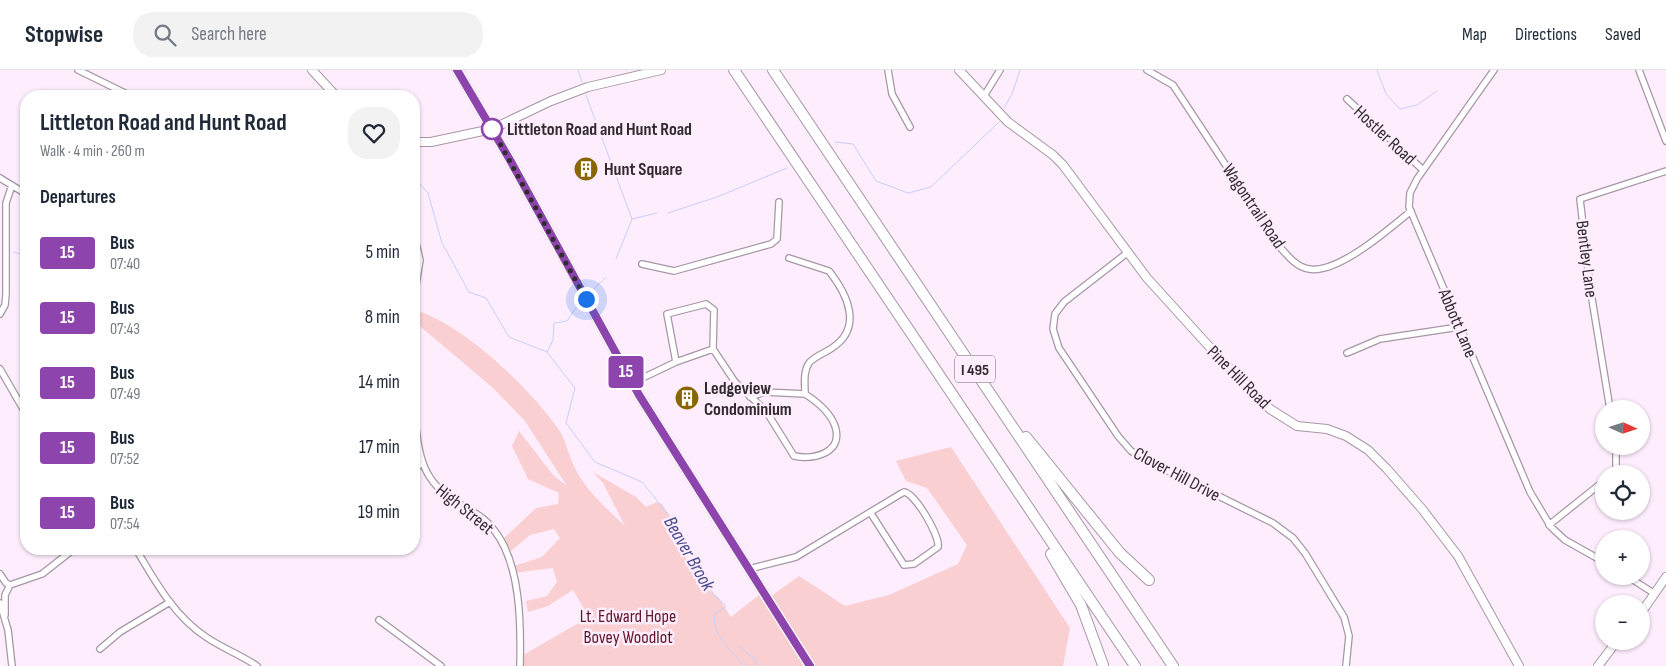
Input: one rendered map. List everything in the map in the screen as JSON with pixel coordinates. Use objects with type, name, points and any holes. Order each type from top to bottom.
[{"type":"highway","name":"I 495","points":[[734,70],[1134,666]]},
{"type":"highway","name":"I 495","points":[[773,70],[1173,666]]},
{"type":"highway","points":[[1006,417],[1034,446],[1120,553],[1149,580]]},
{"type":"highway","points":[[996,460],[1081,605],[1103,665]]},
{"type":"main road","points":[[457,70],[492,129],[632,383],[810,666]]},
{"type":"street","points":[[78,70],[119,90]]},
{"type":"street","points":[[312,70],[330,90]]},
{"type":"street","points":[[420,142],[430,142],[492,129],[588,87],[661,70]]},
{"type":"street","points":[[888,70],[892,94],[910,128]]},
{"type":"street","name":"Pine Hill Road","points":[[959,70],[1013,127],[1047,150],[1063,165],[1127,253],[1188,325],[1270,409],[1297,426],[1327,429],[1346,436],[1368,450],[1387,469],[1422,509],[1458,556],[1520,666]]},
{"type":"street","points":[[984,96],[1000,70]]},
{"type":"street","name":"Wagontrail Road","points":[[1147,70],[1174,85],[1279,246],[1298,265],[1308,269],[1318,269],[1347,258],[1411,211]]},
{"type":"street","name":"Abbott Lane","points":[[1494,70],[1423,170],[1410,193],[1411,211],[1530,492],[1549,525],[1565,540],[1595,557]]},
{"type":"street","points":[[1638,70],[1666,141]]},
{"type":"street","name":"Hostler Road","points":[[1347,100],[1423,170]]},
{"type":"street","name":"Bentley Lane","points":[[1609,400],[1590,287],[1580,199],[1666,171]]},
{"type":"street","points":[[0,178],[20,190]]},
{"type":"street","points":[[0,314],[6,299],[6,203],[12,185]]},
{"type":"street","points":[[642,264],[674,271],[772,244],[776,239],[779,202]]},
{"type":"street","name":"Clover Hill Drive","points":[[1127,253],[1060,307],[1055,314],[1053,329],[1058,345],[1118,436],[1131,451],[1273,523],[1296,542],[1345,619],[1349,639],[1346,666]]},
{"type":"street","points":[[789,258],[829,271],[843,294],[851,317],[851,327],[842,340],[810,362],[805,371],[805,394]]},
{"type":"street","points":[[676,362],[667,314],[706,304],[714,310],[713,349],[735,382],[750,397],[766,411],[794,456],[806,459],[822,455],[835,443],[835,426],[818,403],[805,394],[765,392],[750,397]]},
{"type":"street","points":[[1347,353],[1380,339],[1460,327]]},
{"type":"street","points":[[632,383],[676,362],[713,349]]},
{"type":"street","points":[[0,369],[20,406]]},
{"type":"street","name":"High Street","points":[[420,450],[422,462],[430,478],[440,491],[481,516],[493,528],[504,547],[511,567],[518,604],[520,666]]},
{"type":"street","points":[[1549,525],[1595,488]]},
{"type":"street","points":[[749,569],[796,557],[870,512],[902,493],[909,493],[937,536],[938,547],[914,564],[904,565],[870,512]]},
{"type":"street","points":[[0,574],[6,583],[10,584],[42,574],[66,555]]},
{"type":"street","points":[[140,555],[180,615],[207,638],[257,666]]},
{"type":"street","points":[[1650,601],[1666,577]]},
{"type":"street","points":[[10,584],[5,595],[5,615],[12,666]]},
{"type":"street","points":[[1641,585],[1655,594]]},
{"type":"street","points":[[100,649],[120,632],[170,602]]},
{"type":"street","points":[[0,604],[5,615]]},
{"type":"street","points":[[379,620],[441,666]]},
{"type":"street","points":[[1598,666],[1610,650]]},
{"type":"green space","name":"Lt. Edward Hope Bovey Woodlot","points":[[420,312],[453,328],[494,359],[513,377],[559,430],[574,467],[587,487],[625,526],[603,483],[593,472],[636,497],[646,507],[657,502],[662,504],[670,518],[668,532],[684,551],[688,563],[700,568],[706,588],[718,597],[731,617],[759,595],[804,666],[520,666],[520,657],[589,617],[573,590],[548,606],[528,612],[526,601],[547,596],[557,582],[553,568],[513,573],[511,567],[542,557],[560,538],[554,529],[530,535],[507,554],[501,541],[536,508],[558,504],[559,493],[528,479],[512,446],[519,431],[553,475],[567,486],[525,421],[493,388],[420,326]]},
{"type":"green space","points":[[951,447],[1070,628],[1063,666],[815,666],[771,596],[799,576],[845,606],[889,595],[958,564],[967,545],[927,488],[906,481],[896,461]]},
{"type":"waterway","points":[[578,70],[582,82]]},
{"type":"waterway","points":[[1004,108],[1012,94],[1020,70]]},
{"type":"waterway","points":[[1377,70],[1386,94],[1400,109],[1417,105],[1437,91]]},
{"type":"waterway","points":[[586,95],[632,219]]},
{"type":"waterway","points":[[835,142],[853,144],[876,181],[908,193],[931,187],[999,122]]},
{"type":"waterway","points":[[668,213],[717,197],[787,168]]},
{"type":"waterway","name":"Beaver Brook","points":[[420,184],[428,193],[442,243],[469,292],[486,298],[509,337],[547,352],[575,388],[566,423],[595,462],[642,482],[677,525],[701,565],[713,594],[725,605],[725,608],[715,613],[716,628],[719,635],[745,666]]},
{"type":"waterway","points":[[616,259],[632,219],[657,213]]},
{"type":"waterway","name":"Beaver Brook","points":[[14,252],[20,254]]},
{"type":"waterway","points":[[590,293],[606,277]]},
{"type":"waterway","points":[[547,352],[553,340],[554,323],[567,321],[580,302]]},
{"type":"waterway","points":[[739,646],[757,659],[755,666]]},
{"type":"bus line","name":"15","points":[[457,70],[510,160],[639,395],[810,666]]},
{"type":"place","name":"Littleton Road and Hunt Road","points":[[492,129]]},
{"type":"place","name":"Hunt Square","points":[[586,169]]},
{"type":"place","name":"Ledgeview Condominium","points":[[687,398]]},
{"type":"route","points":[[492,129],[586,299]]}]
